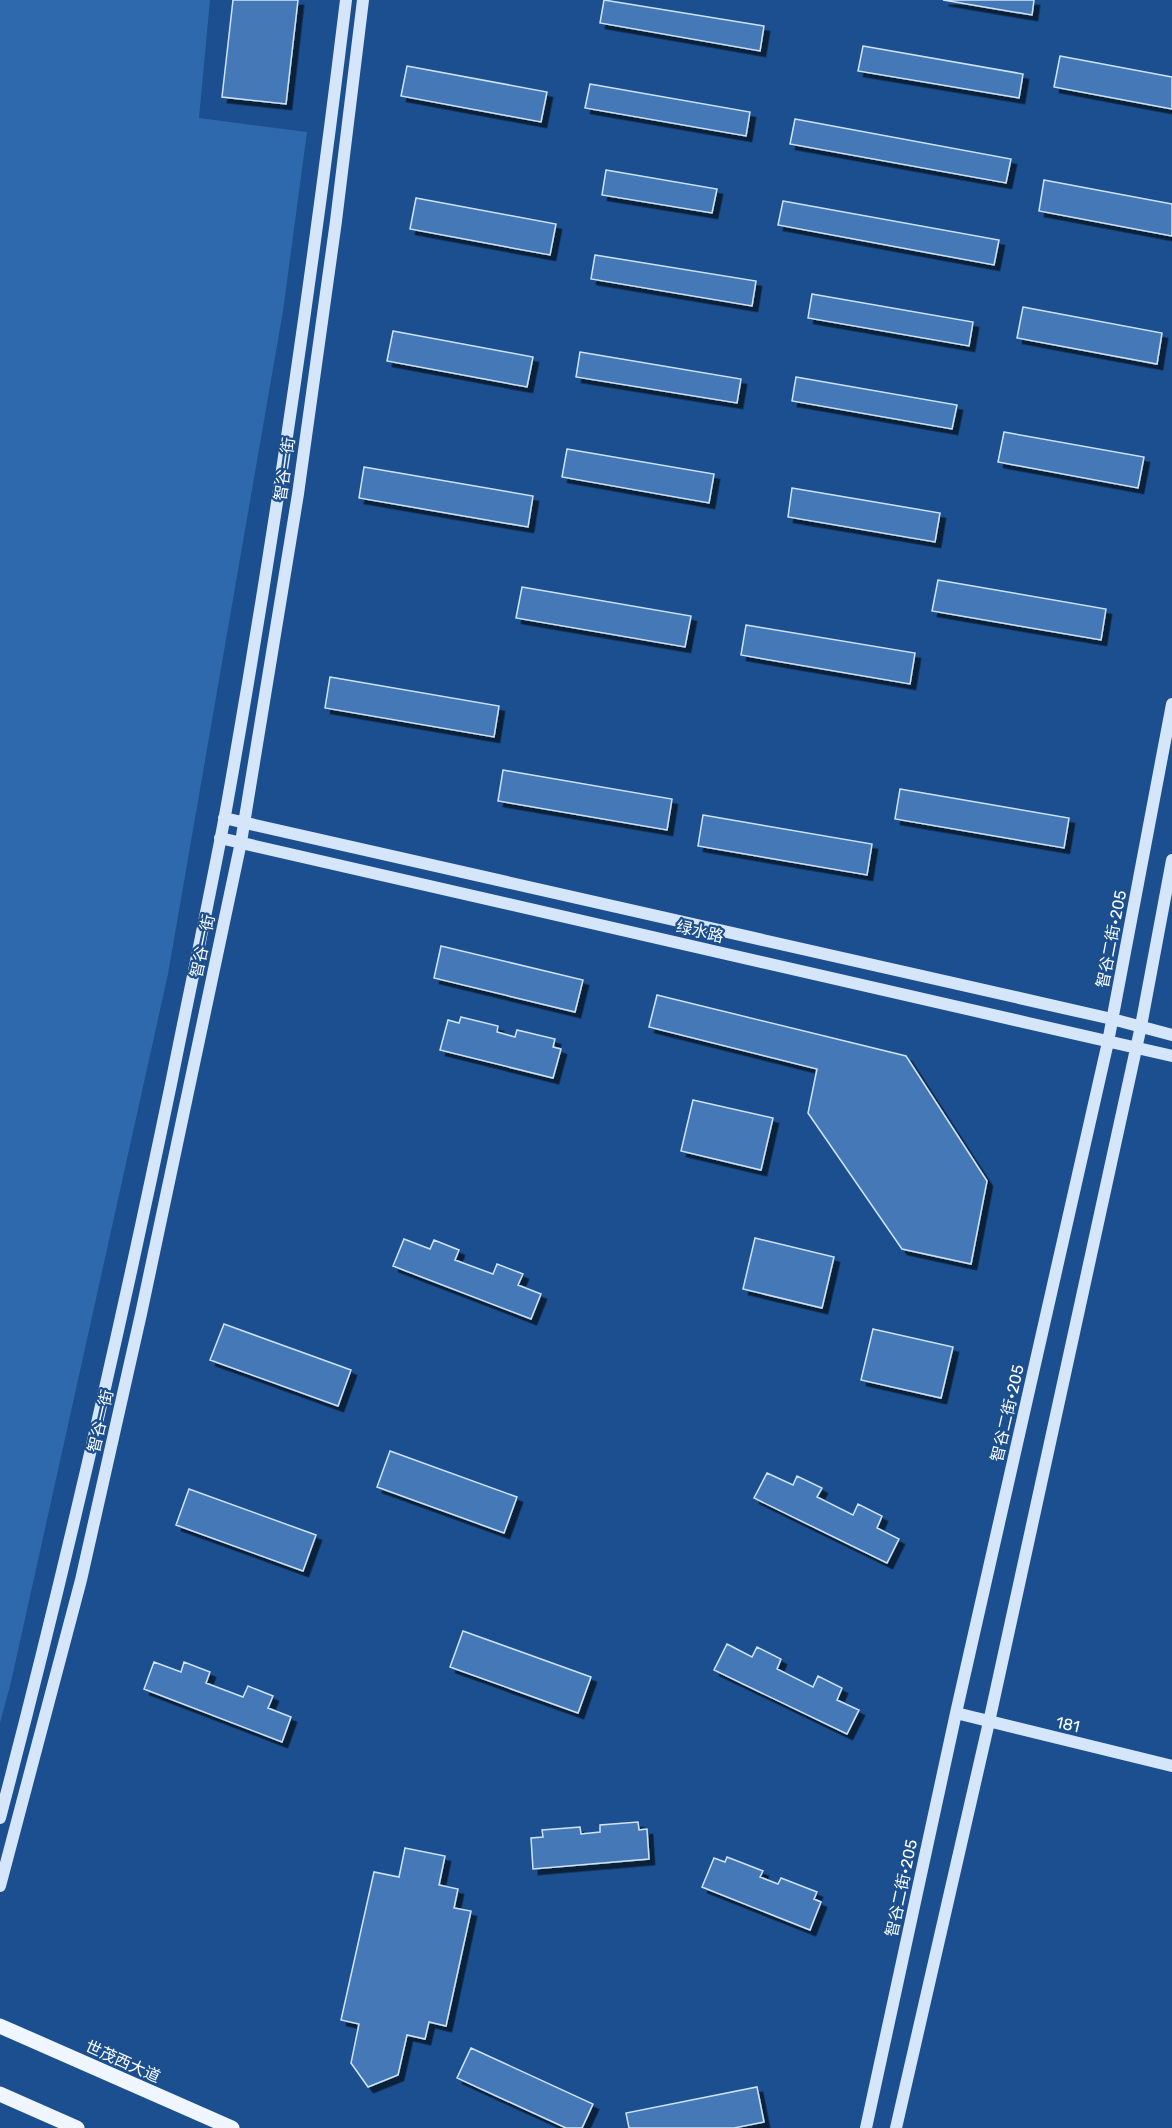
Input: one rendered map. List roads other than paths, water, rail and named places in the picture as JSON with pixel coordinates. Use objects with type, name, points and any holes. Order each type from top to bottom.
[{"type":"main road","name":"智谷一街","points":[[0,1818],[48,1636],[110,1370],[146,1206],[224,818],[261,607],[306,311],[346,0]]},
{"type":"main road","name":"智谷一街","points":[[0,1886],[81,1580],[141,1314],[241,842],[299,482],[338,210],[363,0]]},
{"type":"main road","name":"智谷二街•205","points":[[866,2128],[956,1713],[1108,1042],[1172,704]]},
{"type":"main road","name":"绿水路","points":[[224,818],[1112,1019],[1172,1035]]},
{"type":"main road","name":"绿水路","points":[[220,838],[1172,1056]]},
{"type":"main road","points":[[896,2128],[989,1722],[1137,1047],[1172,860]]},
{"type":"main road","name":"181","points":[[956,1713],[1172,1766]]},
{"type":"main road","name":"世茂西大道","points":[[0,2026],[232,2128]]},
{"type":"main road","points":[[0,2094],[77,2128]]}]
